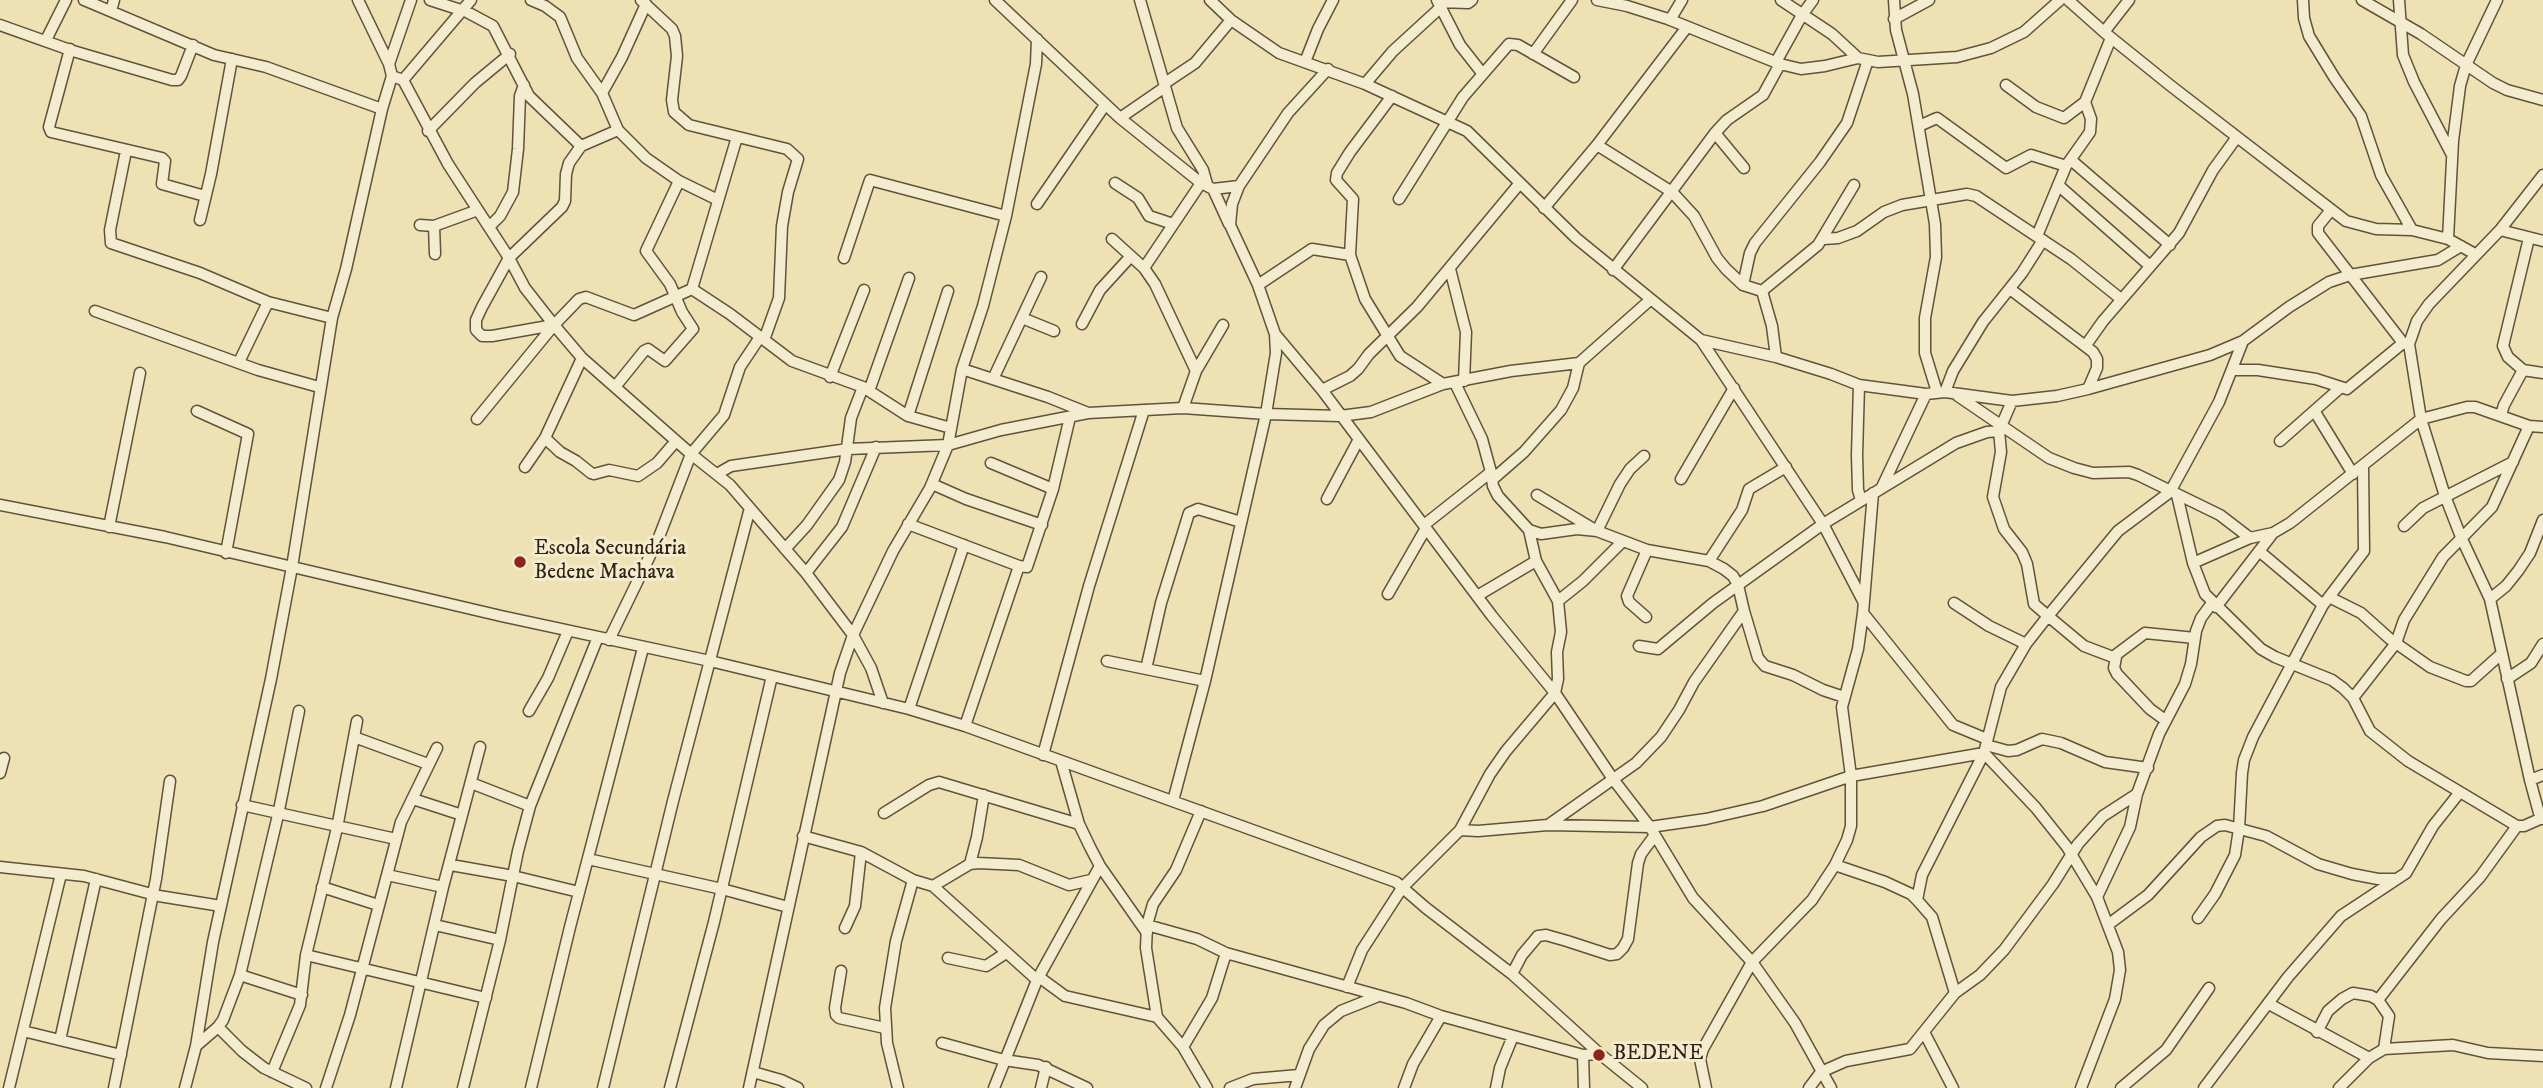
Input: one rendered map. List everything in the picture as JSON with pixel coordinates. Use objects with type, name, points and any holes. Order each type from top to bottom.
[{"type":"street","points":[[46,40],[66,0]]},
{"type":"street","points":[[84,0],[214,55],[266,67],[382,109]]},
{"type":"street","points":[[111,11],[114,0]]},
{"type":"street","points":[[185,1088],[196,1046],[220,906],[271,679],[332,318],[392,76],[389,64],[358,0]]},
{"type":"street","points":[[389,64],[411,0]]},
{"type":"street","points":[[430,0],[463,11],[493,26],[535,103],[581,146]]},
{"type":"street","points":[[403,79],[471,0]]},
{"type":"street","points":[[995,0],[1105,105],[1207,185],[1239,186]]},
{"type":"street","points":[[1140,0],[1177,128],[1203,170],[1207,185],[1230,225],[1258,285],[1275,334],[1276,353],[1266,414],[1205,681],[1173,801]]},
{"type":"street","points":[[1210,0],[1260,42],[1447,120],[1478,139],[1544,208],[1613,270],[1701,340],[1822,524],[1863,608],[1952,725],[1985,745],[2008,751],[2042,739],[2061,743],[2105,762],[2148,768]]},
{"type":"street","points":[[1305,62],[1318,29],[1334,0]]},
{"type":"street","points":[[1364,84],[1439,3],[1472,0]]},
{"type":"street","points":[[1533,54],[1572,0]]},
{"type":"street","points":[[1597,0],[1630,3],[1778,63],[1801,69],[1863,59],[1878,62],[1957,57],[1991,48],[2024,33],[2060,0]]},
{"type":"street","points":[[1670,20],[1682,0]]},
{"type":"street","points":[[1780,0],[1832,34],[1863,59]]},
{"type":"street","points":[[1613,270],[1715,133],[1727,120],[1763,95],[1802,15],[1813,0]]},
{"type":"street","points":[[1894,0],[1894,19],[1919,126],[1937,242],[1934,272],[1924,318],[1925,353],[1936,393]]},
{"type":"street","points":[[1894,19],[1929,0]]},
{"type":"street","points":[[2068,0],[2107,35],[2346,221],[2360,226],[2412,230],[2448,239],[2475,254]]},
{"type":"street","points":[[1706,1088],[1700,1059],[1703,1049],[1752,962],[1812,900],[1835,865],[1851,825],[1850,776],[1842,707],[1858,649],[1877,491],[1983,322],[2022,273],[2040,238],[2058,186],[2069,163],[2087,137],[2091,126],[2085,102],[2107,35],[2129,0]]},
{"type":"street","points":[[2303,0],[2309,36],[2361,116],[2381,175],[2412,230]]},
{"type":"street","points":[[2362,0],[2507,90],[2543,100]]},
{"type":"street","points":[[2399,0],[2403,55],[2452,156]]},
{"type":"street","points":[[2448,239],[2452,156],[2460,86],[2466,65],[2497,0]]},
{"type":"street","points":[[535,1],[557,13],[577,58],[602,93],[618,130],[646,158],[679,181],[718,200]]},
{"type":"street","points":[[602,93],[622,57],[643,2],[672,29],[675,36],[677,56],[672,100],[674,112],[690,125],[787,149],[797,157],[799,163],[788,192],[782,226],[779,298],[762,338],[740,367],[724,415],[691,454],[659,537],[609,640]]},
{"type":"street","points":[[1439,3],[1460,45],[1482,73]]},
{"type":"street","points":[[1120,118],[1195,63],[1231,20]]},
{"type":"street","points":[[0,25],[127,67],[178,79],[193,45]]},
{"type":"street","points":[[1544,208],[1597,145],[1687,27]]},
{"type":"street","points":[[749,1088],[835,692],[853,635],[892,551],[932,484],[948,445],[962,369],[983,306],[1006,216],[1035,64],[1037,39]]},
{"type":"street","points":[[1399,199],[1447,120],[1482,73],[1509,44],[1513,43],[1574,77]]},
{"type":"street","points":[[70,49],[49,130],[162,158],[166,161],[162,184],[205,196]]},
{"type":"street","points":[[428,131],[475,83],[510,54]]},
{"type":"street","points":[[200,220],[232,59]]},
{"type":"street","points":[[1744,285],[1750,253],[1755,243],[1826,154],[1847,123],[1863,59]]},
{"type":"street","points":[[1230,225],[1232,204],[1239,186],[1287,113],[1328,69]]},
{"type":"street","points":[[392,76],[403,79],[428,131],[509,258],[525,288],[582,358],[717,474],[750,508],[806,573],[853,635],[871,668],[883,703]]},
{"type":"street","points":[[489,227],[500,216],[513,192],[520,96],[524,85]]},
{"type":"street","points":[[2006,85],[2036,107],[2064,118],[2085,102]]},
{"type":"street","points":[[1392,96],[1350,152],[1335,177],[1353,199],[1350,255],[1365,299],[1401,356],[1443,384]]},
{"type":"street","points":[[1037,204],[1105,105]]},
{"type":"street","points":[[1919,126],[1937,118],[2006,168],[2031,155],[2069,163],[2170,245]]},
{"type":"street","points":[[554,325],[482,336],[476,330],[476,320],[509,258],[562,207],[569,163],[581,146],[618,130]]},
{"type":"street","points":[[1715,133],[1744,168]]},
{"type":"street","points":[[692,289],[737,137]]},
{"type":"street","points":[[2086,345],[2150,265],[2170,245],[2188,217],[2198,194],[2237,137]]},
{"type":"street","points":[[1597,145],[1672,192],[1694,216],[1717,258],[1744,285],[1762,291]]},
{"type":"street","points":[[126,151],[110,230],[111,243],[200,274],[268,302],[332,318]]},
{"type":"street","points":[[2232,370],[2258,370],[2316,379],[2340,388],[2353,387],[2406,343],[2429,304],[2500,230],[2543,175]]},
{"type":"street","points":[[844,258],[870,180],[1006,216]]},
{"type":"street","points":[[615,387],[644,351],[648,349],[664,361],[692,331],[670,284],[646,251],[679,181]]},
{"type":"street","points":[[1115,183],[1138,198],[1149,216],[1173,224]]},
{"type":"street","points":[[1322,390],[1350,376],[1450,269],[1520,183]]},
{"type":"street","points":[[1144,268],[1173,224],[1207,185]]},
{"type":"street","points":[[1762,291],[1824,239],[1854,185]]},
{"type":"street","points":[[2058,186],[2150,265]]},
{"type":"street","points":[[1824,239],[1838,238],[1857,231],[1884,212],[1902,205],[1967,194],[1976,196],[2040,238],[2122,299]]},
{"type":"street","points":[[421,225],[434,226],[478,210]]},
{"type":"street","points":[[2174,494],[2193,563],[2205,594],[2261,649],[2274,657],[2332,680],[2353,698],[2370,731],[2388,748],[2460,792],[2517,826],[2543,818],[2530,780],[2490,599],[2445,496],[2421,419],[2406,343],[2316,229],[2330,210]]},
{"type":"street","points":[[434,226],[435,254]]},
{"type":"street","points":[[2500,230],[2543,241]]},
{"type":"street","points":[[2529,238],[2503,346],[2508,357],[2523,370],[2543,373]]},
{"type":"street","points":[[1112,239],[1144,268],[1173,320],[1196,371]]},
{"type":"street","points":[[1701,340],[1776,357],[1859,385],[2012,401],[2057,396],[2210,355],[2243,341],[2329,282],[2350,275],[2438,260],[2461,246]]},
{"type":"street","points":[[1258,285],[1312,249],[1350,255]]},
{"type":"street","points":[[1082,324],[1100,290],[1130,256]]},
{"type":"street","points":[[1340,1011],[1362,950],[1402,888],[1460,830],[1498,763],[1555,693],[1558,680],[1557,653],[1561,632],[1558,601],[1536,561],[1528,530],[1498,496],[1482,439],[1460,382],[1467,346],[1466,332],[1450,269]]},
{"type":"street","points":[[993,379],[1041,277]]},
{"type":"street","points":[[785,549],[807,525],[839,480],[848,449],[851,418],[866,389],[909,278]]},
{"type":"street","points":[[692,289],[792,361],[866,389],[908,416],[951,428]]},
{"type":"street","points":[[477,419],[554,325],[583,297],[634,315],[692,289]]},
{"type":"street","points":[[2010,289],[2086,345],[2097,359],[2097,368],[2088,389]]},
{"type":"street","points":[[830,377],[864,290]]},
{"type":"street","points":[[908,416],[948,291]]},
{"type":"street","points":[[1762,291],[1772,326],[1776,357]]},
{"type":"street","points":[[717,474],[731,466],[848,449],[948,445],[1001,430],[1088,413],[1183,408],[1340,416],[1371,412],[1443,384],[1511,371],[1579,363],[1650,300]]},
{"type":"street","points":[[239,362],[268,302]]},
{"type":"street","points":[[95,311],[319,387]]},
{"type":"street","points":[[1022,318],[1054,331]]},
{"type":"street","points":[[1183,408],[1196,371],[1223,325]]},
{"type":"street","points":[[1275,334],[1322,390],[1477,596],[1555,693],[1613,779],[1653,831],[1693,898],[1752,962],[1795,1023],[1831,1088]]},
{"type":"street","points":[[1917,900],[1922,875],[1985,745],[2001,687],[2026,644],[2118,531],[2174,494],[2219,402],[2243,341]]},
{"type":"street","points":[[526,467],[545,438],[582,358]]},
{"type":"street","points":[[1388,594],[1425,526],[1524,452],[1561,410],[1573,388],[1579,363]]},
{"type":"street","points":[[962,369],[1088,413]]},
{"type":"street","points":[[2501,415],[2504,404],[2523,370]]},
{"type":"street","points":[[109,527],[140,373]]},
{"type":"street","points":[[1859,385],[1857,455],[1858,490],[1861,500]]},
{"type":"street","points":[[1681,479],[1734,388]]},
{"type":"street","points":[[2280,441],[2340,388]]},
{"type":"street","points":[[1956,395],[2000,429],[2049,458],[2093,473],[2129,472],[2220,515],[2250,538]]},
{"type":"street","points":[[2012,401],[2000,429],[2001,452],[1993,497],[2004,529],[2022,552],[2027,564],[2034,604],[2084,646],[2116,657]]},
{"type":"street","points":[[2097,897],[2130,827],[2137,794],[2165,720],[2185,684],[2201,618],[2273,533],[2421,419],[2467,407],[2501,415],[2529,426],[2543,427]]},
{"type":"street","points":[[1043,755],[1089,586],[1144,410]]},
{"type":"street","points":[[197,411],[248,434],[226,552]]},
{"type":"street","points":[[2315,412],[2353,474]]},
{"type":"street","points":[[908,524],[1027,567],[1053,489],[1070,417]]},
{"type":"street","points":[[2353,698],[2396,643],[2404,620],[2443,556],[2492,507],[2529,426]]},
{"type":"street","points":[[1639,646],[1658,649],[1738,585],[1822,524],[1956,443],[2000,429]]},
{"type":"street","points":[[545,438],[560,452],[594,474],[609,470],[638,475],[657,463],[676,441]]},
{"type":"street","points":[[1327,499],[1359,439]]},
{"type":"street","points":[[806,573],[831,544],[846,521],[876,447]]},
{"type":"street","points":[[1597,531],[1620,484],[1630,469],[1644,456]]},
{"type":"street","points":[[2404,526],[2423,508],[2513,462]]},
{"type":"street","points":[[991,463],[1053,489]]},
{"type":"street","points":[[2198,918],[2216,894],[2235,855],[2244,760],[2253,737],[2326,601],[2364,551],[2363,466]]},
{"type":"street","points":[[1709,561],[1742,510],[1749,489],[1786,467]]},
{"type":"street","points":[[932,484],[966,499],[1042,525]]},
{"type":"street","points":[[1537,495],[1597,531],[1647,550],[1709,561],[1733,576],[1738,585],[1758,658],[1765,666],[1844,697]]},
{"type":"street","points":[[0,505],[226,552],[710,661],[909,709],[965,726],[1386,877],[1512,974],[1600,1054],[1642,1088]]},
{"type":"street","points":[[603,1088],[654,875],[750,508]]},
{"type":"street","points":[[1146,669],[1161,603],[1189,513],[1198,509],[1241,522]]},
{"type":"street","points":[[2490,599],[2506,586],[2518,571],[2530,552],[2543,520]]},
{"type":"street","points":[[1528,530],[1541,534],[1577,529],[1597,531]]},
{"type":"street","points":[[2193,563],[2250,538],[2273,533]]},
{"type":"street","points":[[1558,601],[1583,581],[1623,541]]},
{"type":"street","points":[[909,709],[964,545]]},
{"type":"street","points":[[1646,617],[1629,602],[1627,596],[1647,550]]},
{"type":"street","points":[[2259,551],[2326,601],[2361,612],[2396,643],[2430,667],[2471,681],[2501,654]]},
{"type":"street","points":[[1477,596],[1536,561]]},
{"type":"street","points":[[965,726],[1019,566]]},
{"type":"street","points":[[1954,603],[1989,626],[2026,644]]},
{"type":"street","points":[[1548,825],[1636,763],[1661,737],[1694,681],[1744,611]]},
{"type":"street","points":[[529,711],[548,678],[568,631]]},
{"type":"street","points":[[2165,720],[2150,709],[2117,674],[2114,668],[2116,657],[2145,633],[2195,638]]},
{"type":"street","points":[[463,1088],[530,806],[558,723],[598,637]]},
{"type":"street","points":[[2507,679],[2531,663],[2543,644]]},
{"type":"street","points":[[531,1088],[643,648]]},
{"type":"street","points":[[1107,661],[1205,681]]},
{"type":"street","points":[[670,1088],[722,889],[772,676]]},
{"type":"street","points":[[196,1046],[218,1027],[240,975],[278,815],[299,711]]},
{"type":"street","points":[[272,1072],[300,1005],[306,955],[337,828],[357,721]]},
{"type":"street","points":[[354,737],[428,764]]},
{"type":"street","points":[[1460,830],[1548,825],[1653,831],[1763,806],[1850,776],[1985,745]]},
{"type":"street","points":[[1985,745],[2071,854],[2097,897],[2118,952],[2120,970],[2115,999],[2081,1088]]},
{"type":"street","points":[[396,1088],[443,887],[451,865],[480,747]]},
{"type":"street","points":[[326,1088],[350,1015],[396,839],[437,748]]},
{"type":"street","points":[[0,772],[4,758]]},
{"type":"street","points":[[1061,761],[1079,824],[1100,866],[1147,929],[1197,939],[1226,953],[1513,1036],[1583,1055],[1600,1054]]},
{"type":"street","points":[[2530,780],[2543,775]]},
{"type":"street","points":[[114,1088],[152,893],[170,782]]},
{"type":"street","points":[[471,783],[530,806]]},
{"type":"street","points":[[884,813],[934,783],[1079,824]]},
{"type":"street","points":[[2204,1088],[2288,977],[2341,916],[2406,873],[2433,826],[2460,792]]},
{"type":"street","points":[[1809,1088],[1821,1072],[1846,1061],[1908,1051],[1955,993],[1980,975],[2004,950],[2053,884],[2071,854],[2104,816],[2137,794]]},
{"type":"street","points":[[970,864],[984,795]]},
{"type":"street","points":[[412,799],[463,815]]},
{"type":"street","points":[[242,805],[396,839]]},
{"type":"street","points":[[1201,811],[1176,870],[1153,904],[1147,929],[1147,963],[1157,1017],[1183,1047],[1207,1088]]},
{"type":"street","points":[[2109,925],[2148,895],[2201,837],[2217,826],[2225,825],[2266,836],[2318,864],[2365,877],[2395,879]]},
{"type":"street","points":[[2378,1000],[2441,919],[2480,877],[2517,826]]},
{"type":"street","points":[[1512,974],[1538,936],[1567,940],[1610,955],[1617,954],[1623,948],[1628,939],[1638,863],[1653,831]]},
{"type":"street","points":[[803,836],[861,852],[913,880],[933,886],[1006,953],[1038,979],[1069,998],[1157,1017]]},
{"type":"street","points":[[845,928],[856,906],[861,852]]},
{"type":"street","points":[[588,859],[722,889],[788,907]]},
{"type":"street","points":[[933,886],[970,864],[1019,865],[1069,885],[1091,880]]},
{"type":"street","points":[[451,865],[579,892]]},
{"type":"street","points":[[1835,865],[1885,882],[1911,894],[1917,900],[1932,917],[1955,993]]},
{"type":"street","points":[[994,1088],[1038,979],[1100,866]]},
{"type":"street","points":[[0,867],[96,879],[159,896],[220,906]]},
{"type":"street","points":[[9,1088],[61,874]]},
{"type":"street","points":[[387,875],[443,887]]},
{"type":"street","points":[[60,1040],[96,879]]},
{"type":"street","points":[[898,1088],[885,1028],[885,1008],[896,941],[913,880]]},
{"type":"street","points":[[322,887],[378,905]]},
{"type":"street","points":[[435,925],[500,940]]},
{"type":"street","points":[[948,958],[986,966],[1006,953]]},
{"type":"street","points":[[1183,1047],[1212,998],[1226,953]]},
{"type":"street","points":[[306,955],[486,998]]},
{"type":"street","points":[[841,971],[835,1008],[839,1018],[885,1028]]},
{"type":"street","points":[[240,975],[302,995]]},
{"type":"street","points":[[2121,1088],[2166,1050],[2209,988]]},
{"type":"street","points":[[2317,1031],[2328,1011],[2353,993],[2378,1000],[2389,1016],[2384,1049]]},
{"type":"street","points":[[1295,1088],[1315,1036],[1340,1011],[1376,996]]},
{"type":"street","points":[[2269,1004],[2369,1058]]},
{"type":"street","points":[[1404,1088],[1413,1064],[1441,1016]]},
{"type":"street","points":[[218,1027],[242,1051],[272,1072],[306,1088]]},
{"type":"street","points":[[23,1031],[121,1055]]},
{"type":"street","points":[[1924,1032],[1953,1088]]},
{"type":"street","points":[[1496,1088],[1500,1068],[1513,1036]]},
{"type":"street","points":[[942,1043],[1004,1060],[1046,1067],[1087,1088]]},
{"type":"street","points":[[2339,1088],[2369,1058],[2384,1049],[2453,1045],[2488,1052],[2543,1056]]},
{"type":"street","points":[[1583,1055],[1584,1088]]},
{"type":"street","points":[[1041,1088],[1046,1067]]},
{"type":"street","points":[[753,1072],[798,1088]]},
{"type":"street","points":[[1230,1088],[1253,1079],[1299,1075]]},
{"type":"place","name":"Escola Secundária Bedene Machava","points":[[520,562]]},
{"type":"place","name":"BEDENE","points":[[1599,1055]]}]
